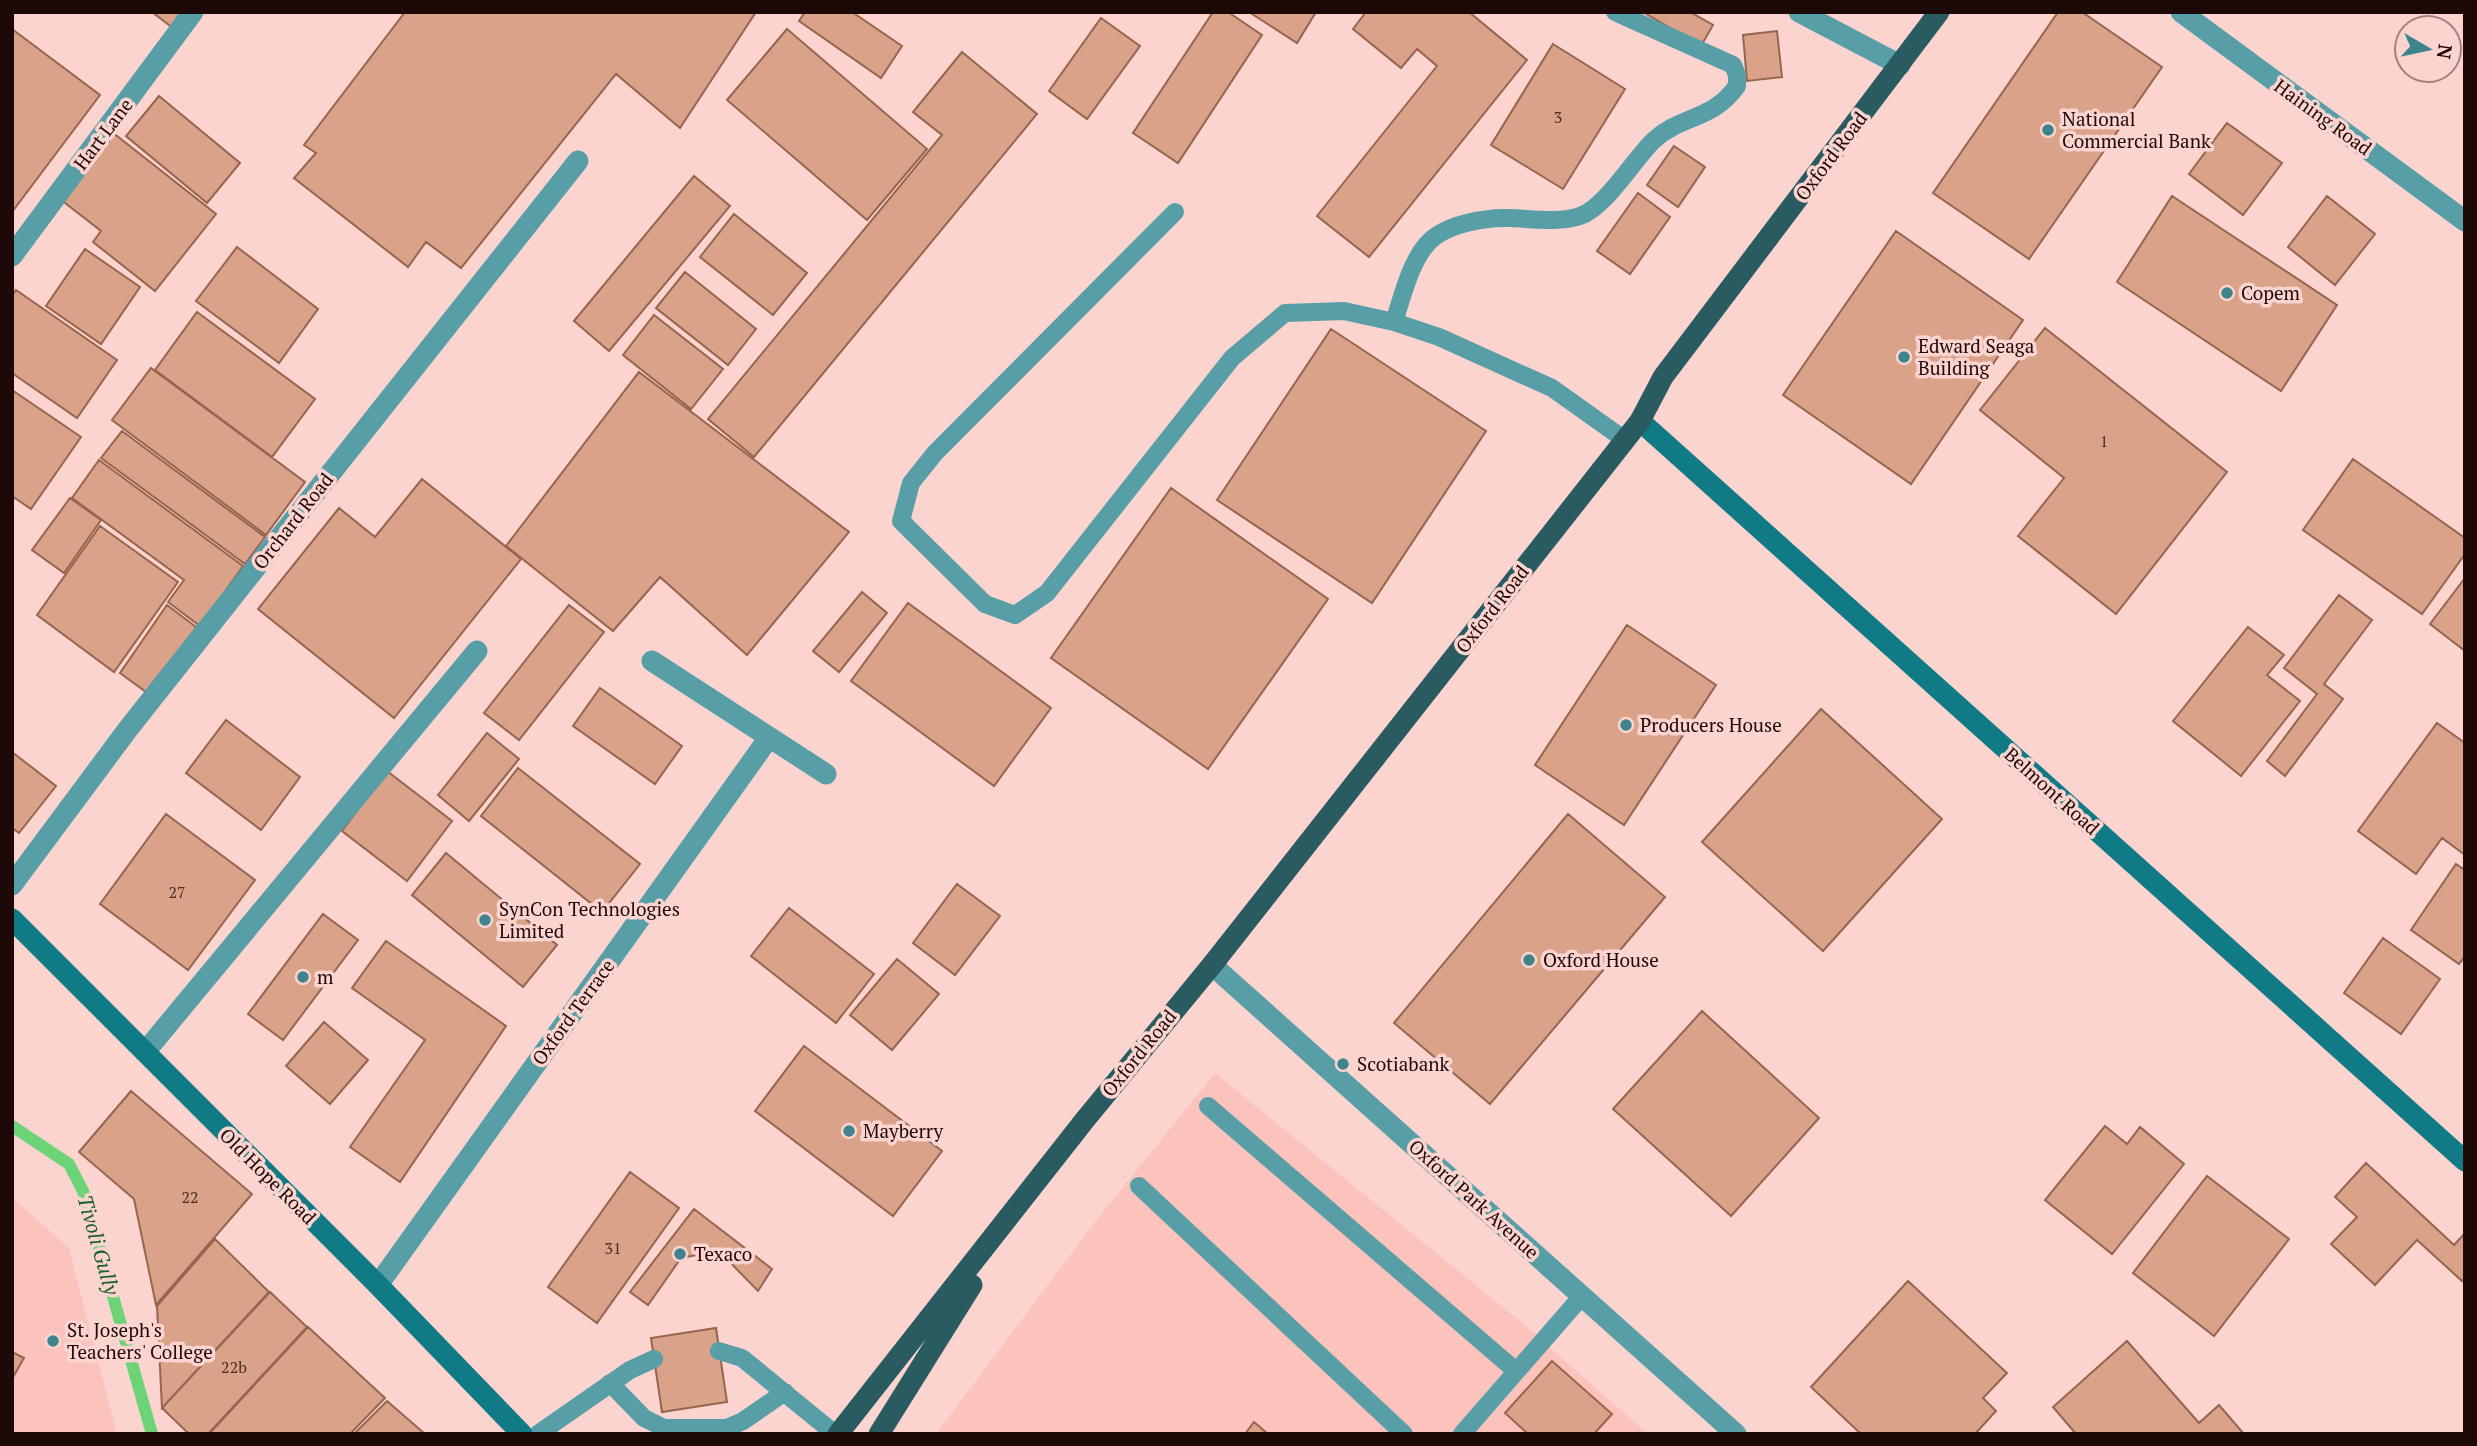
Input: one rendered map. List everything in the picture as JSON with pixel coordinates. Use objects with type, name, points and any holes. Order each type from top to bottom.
[{"type":"main road","name":"Oxford Road","points":[[837,1434],[1084,1121],[1212,965],[1640,421],[1663,377],[1939,12]]},
{"type":"main road","name":"Belmont Road","points":[[1640,421],[2465,1161]]},
{"type":"main road","name":"Old Hope Road","points":[[12,919],[378,1285],[522,1434]]},
{"type":"main road","name":"Oxford Road","points":[[880,1434],[1028,1194]]},
{"type":"street","name":"Hart Lane","points":[[12,256],[193,12]]},
{"type":"street","points":[[1799,12],[1900,65]]},
{"type":"street","name":"Haining Road","points":[[2181,12],[2465,221]]},
{"type":"street","name":"Orchard Road","points":[[12,885],[128,729],[578,160]]},
{"type":"street","points":[[145,1052],[477,651]]},
{"type":"street","points":[[652,661],[768,739],[826,774]]},
{"type":"street","name":"Oxford Terrace","points":[[378,1285],[768,739]]},
{"type":"street","name":"Oxford Park Avenue","points":[[1212,965],[1736,1434]]},
{"type":"lane","points":[[1394,322],[1410,275],[1427,243],[1458,224],[1504,218],[1559,220],[1583,215],[1598,205],[1663,133],[1718,108],[1737,86],[1733,65],[1615,12]]},
{"type":"lane","points":[[1175,212],[935,453],[911,483],[901,521],[985,604],[1015,615],[1047,593],[1232,358],[1286,313],[1344,312],[1394,322],[1439,337],[1552,388],[1625,440]]},
{"type":"lane","points":[[1208,1106],[1516,1371]]},
{"type":"lane","points":[[1139,1186],[1404,1434]]},
{"type":"lane","points":[[1462,1434],[1582,1296]]},
{"type":"lane","points":[[719,1350],[743,1358],[837,1434]]},
{"type":"lane","points":[[538,1434],[630,1370],[654,1359]]},
{"type":"lane","points":[[610,1383],[644,1418],[664,1428],[727,1428],[743,1421],[785,1392]]},
{"type":"shaded area","points":[[1215,1073],[1520,1321],[1648,1434],[936,1434],[1095,1222]]},
{"type":"shaded area","name":"St. Joseph's Teachers' College","points":[[12,1197],[69,1248],[117,1434],[12,1434]]},
{"type":"building","points":[[152,12],[185,12],[173,28]]},
{"type":"building","points":[[405,12],[756,12],[680,128],[616,74],[461,268],[426,242],[408,267],[294,178],[316,153],[304,145]]},
{"type":"building","points":[[805,12],[852,12],[902,46],[881,78],[799,21]]},
{"type":"building","points":[[1213,12],[1228,12],[1262,35],[1178,163],[1133,133]]},
{"type":"building","points":[[1249,12],[1316,12],[1297,43]]},
{"type":"building","points":[[1366,12],[1469,12],[1527,60],[1369,257],[1317,216],[1437,66],[1417,49],[1401,68],[1353,29]]},
{"type":"building","points":[[1643,12],[1690,12],[1713,25],[1701,46]]},
{"type":"building","name":"National Commercial Bank","points":[[2058,12],[2082,12],[2162,67],[2029,259],[1933,193]]},
{"type":"building","points":[[1101,18],[1140,46],[1087,119],[1049,91]]},
{"type":"building","points":[[12,29],[100,95],[12,212]]},
{"type":"building","points":[[787,29],[927,149],[867,220],[727,100]]},
{"type":"building","points":[[1777,31],[1782,77],[1747,81],[1743,35]]},
{"type":"building","points":[[1553,44],[1625,89],[1563,189],[1491,145]]},
{"type":"building","points":[[962,52],[1037,114],[754,457],[708,419],[942,135],[913,112]]},
{"type":"building","points":[[159,96],[240,163],[207,203],[126,136]]},
{"type":"building","points":[[2227,123],[2282,163],[2243,215],[2189,174]]},
{"type":"building","points":[[112,132],[216,214],[155,291],[93,242],[101,231],[60,199]]},
{"type":"building","points":[[1674,146],[1705,167],[1678,207],[1647,185]]},
{"type":"building","points":[[694,176],[730,206],[609,351],[574,321]]},
{"type":"building","points":[[1638,193],[1670,217],[1630,274],[1597,251]]},
{"type":"building","name":"Copem","points":[[2172,196],[2337,305],[2281,391],[2117,282]]},
{"type":"building","points":[[2327,196],[2375,234],[2335,285],[2288,247]]},
{"type":"building","points":[[734,214],[807,273],[773,315],[700,257]]},
{"type":"building","name":"Edward Seaga Building","points":[[1896,231],[2023,320],[1911,484],[1783,395]]},
{"type":"building","points":[[237,247],[318,309],[279,363],[196,301]]},
{"type":"building","points":[[85,249],[140,287],[101,344],[46,306]]},
{"type":"building","points":[[685,272],[756,329],[728,365],[656,308]]},
{"type":"building","points":[[16,290],[117,360],[77,418],[12,373],[12,296]]},
{"type":"building","points":[[197,312],[315,399],[272,457],[155,370]]},
{"type":"building","points":[[654,315],[723,369],[691,409],[623,355]]},
{"type":"building","points":[[2045,328],[2227,472],[2116,614],[2018,536],[2064,478],[1980,410]]},
{"type":"building","points":[[1331,329],[1486,431],[1372,603],[1217,500]]},
{"type":"building","points":[[151,368],[305,482],[266,535],[112,420]]},
{"type":"building","points":[[639,372],[849,532],[747,655],[660,577],[613,631],[506,546]]},
{"type":"building","points":[[12,390],[81,437],[31,509],[12,496]]},
{"type":"building","points":[[122,431],[265,537],[245,564],[101,458]]},
{"type":"building","points":[[2353,459],[2465,538],[2465,554],[2422,614],[2303,530]]},
{"type":"building","points":[[99,460],[243,566],[200,626],[168,602],[184,580],[72,498]]},
{"type":"building","points":[[422,479],[521,559],[394,718],[258,609],[339,508],[375,537]]},
{"type":"building","points":[[1171,488],[1328,599],[1208,769],[1051,658]]},
{"type":"building","points":[[70,498],[101,520],[64,573],[32,550]]},
{"type":"building","points":[[100,526],[178,582],[114,672],[37,615]]},
{"type":"building","points":[[2465,578],[2465,651],[2430,624]]},
{"type":"building","points":[[862,592],[887,613],[839,672],[813,651]]},
{"type":"building","points":[[2339,595],[2372,620],[2324,684],[2343,699],[2285,776],[2267,761],[2317,694],[2284,668]]},
{"type":"building","points":[[908,603],[1051,708],[994,786],[851,681]]},
{"type":"building","points":[[167,605],[200,630],[153,697],[120,673]]},
{"type":"building","points":[[569,605],[604,632],[519,740],[484,713]]},
{"type":"building","name":"Producers House","points":[[1627,625],[1716,685],[1624,825],[1535,765]]},
{"type":"building","points":[[2248,627],[2284,655],[2267,675],[2300,701],[2241,776],[2173,721]]},
{"type":"building","points":[[600,688],[682,746],[655,784],[573,726]]},
{"type":"building","points":[[1821,709],[1942,819],[1823,951],[1702,842]]},
{"type":"building","points":[[226,720],[300,777],[261,830],[186,773]]},
{"type":"building","points":[[2437,723],[2465,743],[2465,855],[2442,838],[2416,874],[2358,831]]},
{"type":"building","points":[[487,733],[519,759],[469,821],[438,795]]},
{"type":"building","points":[[12,752],[56,786],[19,833],[12,828]]},
{"type":"building","points":[[518,768],[640,864],[602,912],[481,816]]},
{"type":"building","points":[[387,771],[452,821],[407,881],[342,831]]},
{"type":"building","points":[[166,814],[255,880],[188,970],[100,904]]},
{"type":"building","name":"Oxford House","points":[[1568,814],[1665,897],[1490,1104],[1394,1023]]},
{"type":"building","name":"SynCon Technologies Limited","points":[[446,853],[557,945],[523,987],[412,895]]},
{"type":"building","points":[[2456,864],[2465,870],[2465,956],[2459,964],[2411,930]]},
{"type":"building","points":[[957,884],[1000,916],[955,975],[913,943]]},
{"type":"building","points":[[789,908],[874,974],[836,1023],[751,956]]},
{"type":"building","name":"m","points":[[323,914],[358,940],[283,1040],[248,1014]]},
{"type":"building","points":[[2383,938],[2440,979],[2401,1034],[2344,993]]},
{"type":"building","points":[[386,941],[506,1026],[400,1182],[350,1147],[425,1040],[352,988]]},
{"type":"building","points":[[897,959],[939,994],[892,1050],[850,1015]]},
{"type":"building","points":[[1702,1011],[1819,1118],[1731,1216],[1613,1109]]},
{"type":"building","points":[[324,1022],[368,1060],[330,1104],[286,1066]]},
{"type":"building","name":"Mayberry","points":[[804,1046],[942,1151],[893,1216],[755,1111]]},
{"type":"building","points":[[131,1091],[252,1194],[156,1305],[134,1199],[79,1152]]},
{"type":"building","points":[[2105,1126],[2127,1144],[2140,1127],[2184,1164],[2112,1254],[2045,1200]]},
{"type":"building","points":[[2366,1163],[2454,1245],[2465,1233],[2465,1278],[2462,1281],[2417,1240],[2375,1285],[2331,1244],[2357,1217],[2335,1197]]},
{"type":"building","points":[[630,1172],[679,1208],[597,1323],[548,1287]]},
{"type":"building","points":[[2207,1176],[2289,1239],[2214,1336],[2133,1273]]},
{"type":"building","name":"Texaco","points":[[694,1209],[772,1269],[758,1291],[719,1251],[681,1258],[648,1305],[630,1292]]},
{"type":"building","points":[[215,1239],[269,1292],[162,1408],[157,1306]]},
{"type":"building","points":[[1908,1281],[2007,1373],[1983,1398],[1996,1411],[1975,1434],[1861,1434],[1811,1387]]},
{"type":"building","points":[[270,1292],[307,1327],[208,1434],[189,1434],[162,1408]]},
{"type":"building","points":[[308,1327],[385,1398],[350,1434],[209,1434]]},
{"type":"building","points":[[716,1328],[727,1402],[662,1412],[651,1338]]},
{"type":"building","points":[[2127,1341],[2199,1423],[2219,1405],[2244,1434],[2076,1434],[2053,1407]]},
{"type":"building","points":[[12,1352],[24,1358],[12,1379]]},
{"type":"building","points":[[1552,1361],[1612,1414],[1594,1434],[1528,1434],[1505,1413]]},
{"type":"building","points":[[387,1401],[425,1434],[354,1434]]},
{"type":"building","points":[[1254,1422],[1268,1434],[1245,1434]]},
{"type":"waterway","name":"Tivoli Gully","points":[[12,1126],[69,1164],[83,1191],[152,1434]]},
{"type":"place","name":"National Commercial Bank","points":[[2048,130]]},
{"type":"place","name":"Copem","points":[[2227,293]]},
{"type":"place","name":"Edward Seaga Building","points":[[1904,357]]},
{"type":"place","name":"Producers House","points":[[1626,725]]},
{"type":"place","name":"SynCon Technologies Limited","points":[[485,920]]},
{"type":"place","name":"Oxford House","points":[[1529,960]]},
{"type":"place","name":"m","points":[[303,977]]},
{"type":"place","name":"Scotiabank","points":[[1343,1064]]},
{"type":"place","name":"Mayberry","points":[[849,1131]]},
{"type":"place","name":"Texaco","points":[[680,1254]]},
{"type":"place","name":"St. Joseph's Teachers' College","points":[[53,1341]]}]
